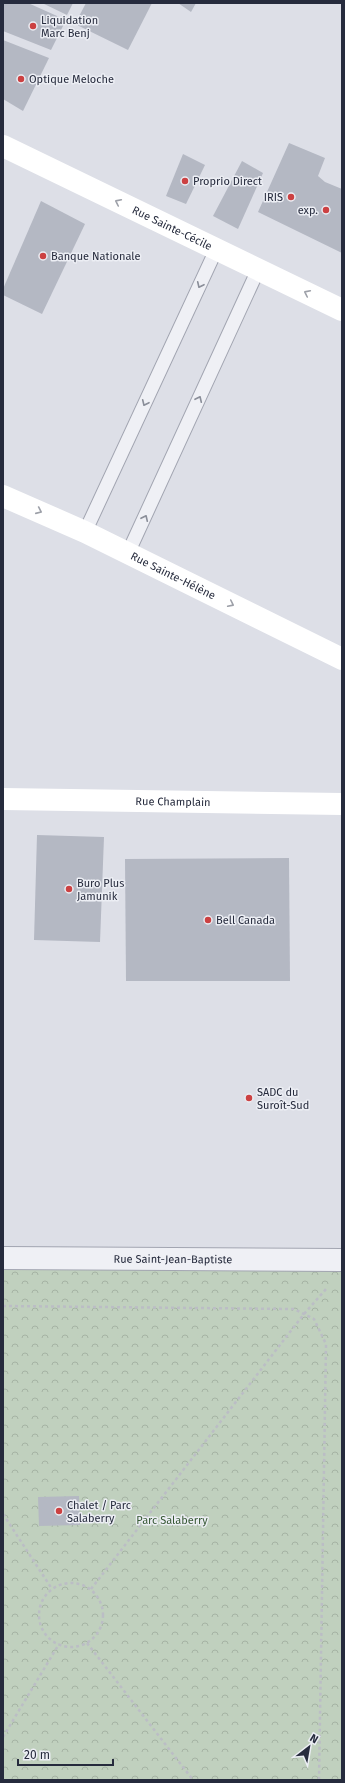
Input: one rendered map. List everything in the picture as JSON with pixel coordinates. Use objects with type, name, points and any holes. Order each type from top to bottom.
[{"type":"street","name":"Rue Sainte-Cécile","points":[[3,146],[342,310]]},
{"type":"street","name":"Rue Sainte-Hélène","points":[[3,496],[85,532],[342,659]]},
{"type":"street","name":"Rue Champlain","points":[[3,799],[342,804]]},
{"type":"street","name":"Rue Saint-Jean-Baptiste","points":[[3,1258],[342,1260]]},
{"type":"lane","points":[[85,532],[216,250]]},
{"type":"lane","points":[[128,553],[258,270]]},
{"type":"path","points":[[91,1590],[304,1314],[328,1287]]},
{"type":"path","points":[[3,1306],[294,1309],[314,1319],[326,1344],[319,1780]]},
{"type":"path","points":[[3,1514],[52,1589]]},
{"type":"path","points":[[72,1583],[82,1585],[91,1590],[98,1597],[102,1607],[103,1617],[98,1632],[87,1643],[78,1646],[68,1647],[51,1639],[44,1632],[40,1623],[41,1604],[45,1596],[52,1589],[62,1584],[72,1583]]},
{"type":"path","points":[[87,1643],[193,1780]]},
{"type":"path","points":[[3,1737],[59,1644]]},
{"type":"green space","name":"Parc Salaberry","points":[[3,1258],[342,1260],[342,1780],[3,1780]]},
{"type":"building","name":"Liquidation Marc Benj","points":[[3,3],[28,3],[66,20],[51,50],[3,31]]},
{"type":"building","points":[[42,3],[73,3],[67,15]]},
{"type":"building","points":[[86,3],[152,3],[128,50],[75,24]]},
{"type":"building","points":[[178,3],[196,3],[191,12]]},
{"type":"building","name":"Optique Meloche","points":[[3,40],[49,58],[23,111],[3,99]]},
{"type":"building","name":"IRIS","points":[[289,143],[325,158],[318,176],[325,182],[342,189],[342,253],[258,212]]},
{"type":"building","name":"Proprio Direct","points":[[183,154],[205,165],[186,204],[166,196]]},
{"type":"building","points":[[242,161],[263,173],[238,229],[213,216]]},
{"type":"building","name":"Banque Nationale","points":[[41,201],[85,224],[42,314],[3,295],[3,289]]},
{"type":"building","name":"Buro Plus Jamunik","points":[[37,835],[104,837],[100,942],[34,940]]},
{"type":"building","name":"Bell Canada","points":[[289,858],[290,981],[126,981],[125,859]]},
{"type":"building","name":"Chalet / Parc Salaberry","points":[[79,1496],[80,1525],[39,1526],[38,1497]]},
{"type":"place","name":"Liquidation Marc Benj","points":[[33,26]]},
{"type":"place","name":"Optique Meloche","points":[[21,79]]},
{"type":"place","name":"Proprio Direct","points":[[185,181]]},
{"type":"place","name":"IRIS","points":[[291,197]]},
{"type":"place","name":"exp.","points":[[326,210]]},
{"type":"place","name":"Banque Nationale","points":[[43,256]]},
{"type":"place","name":"Buro Plus Jamunik","points":[[69,889]]},
{"type":"place","name":"Bell Canada","points":[[208,920]]},
{"type":"place","name":"SADC du Suroît-Sud","points":[[249,1098]]},
{"type":"place","name":"Chalet / Parc Salaberry","points":[[59,1511]]}]
